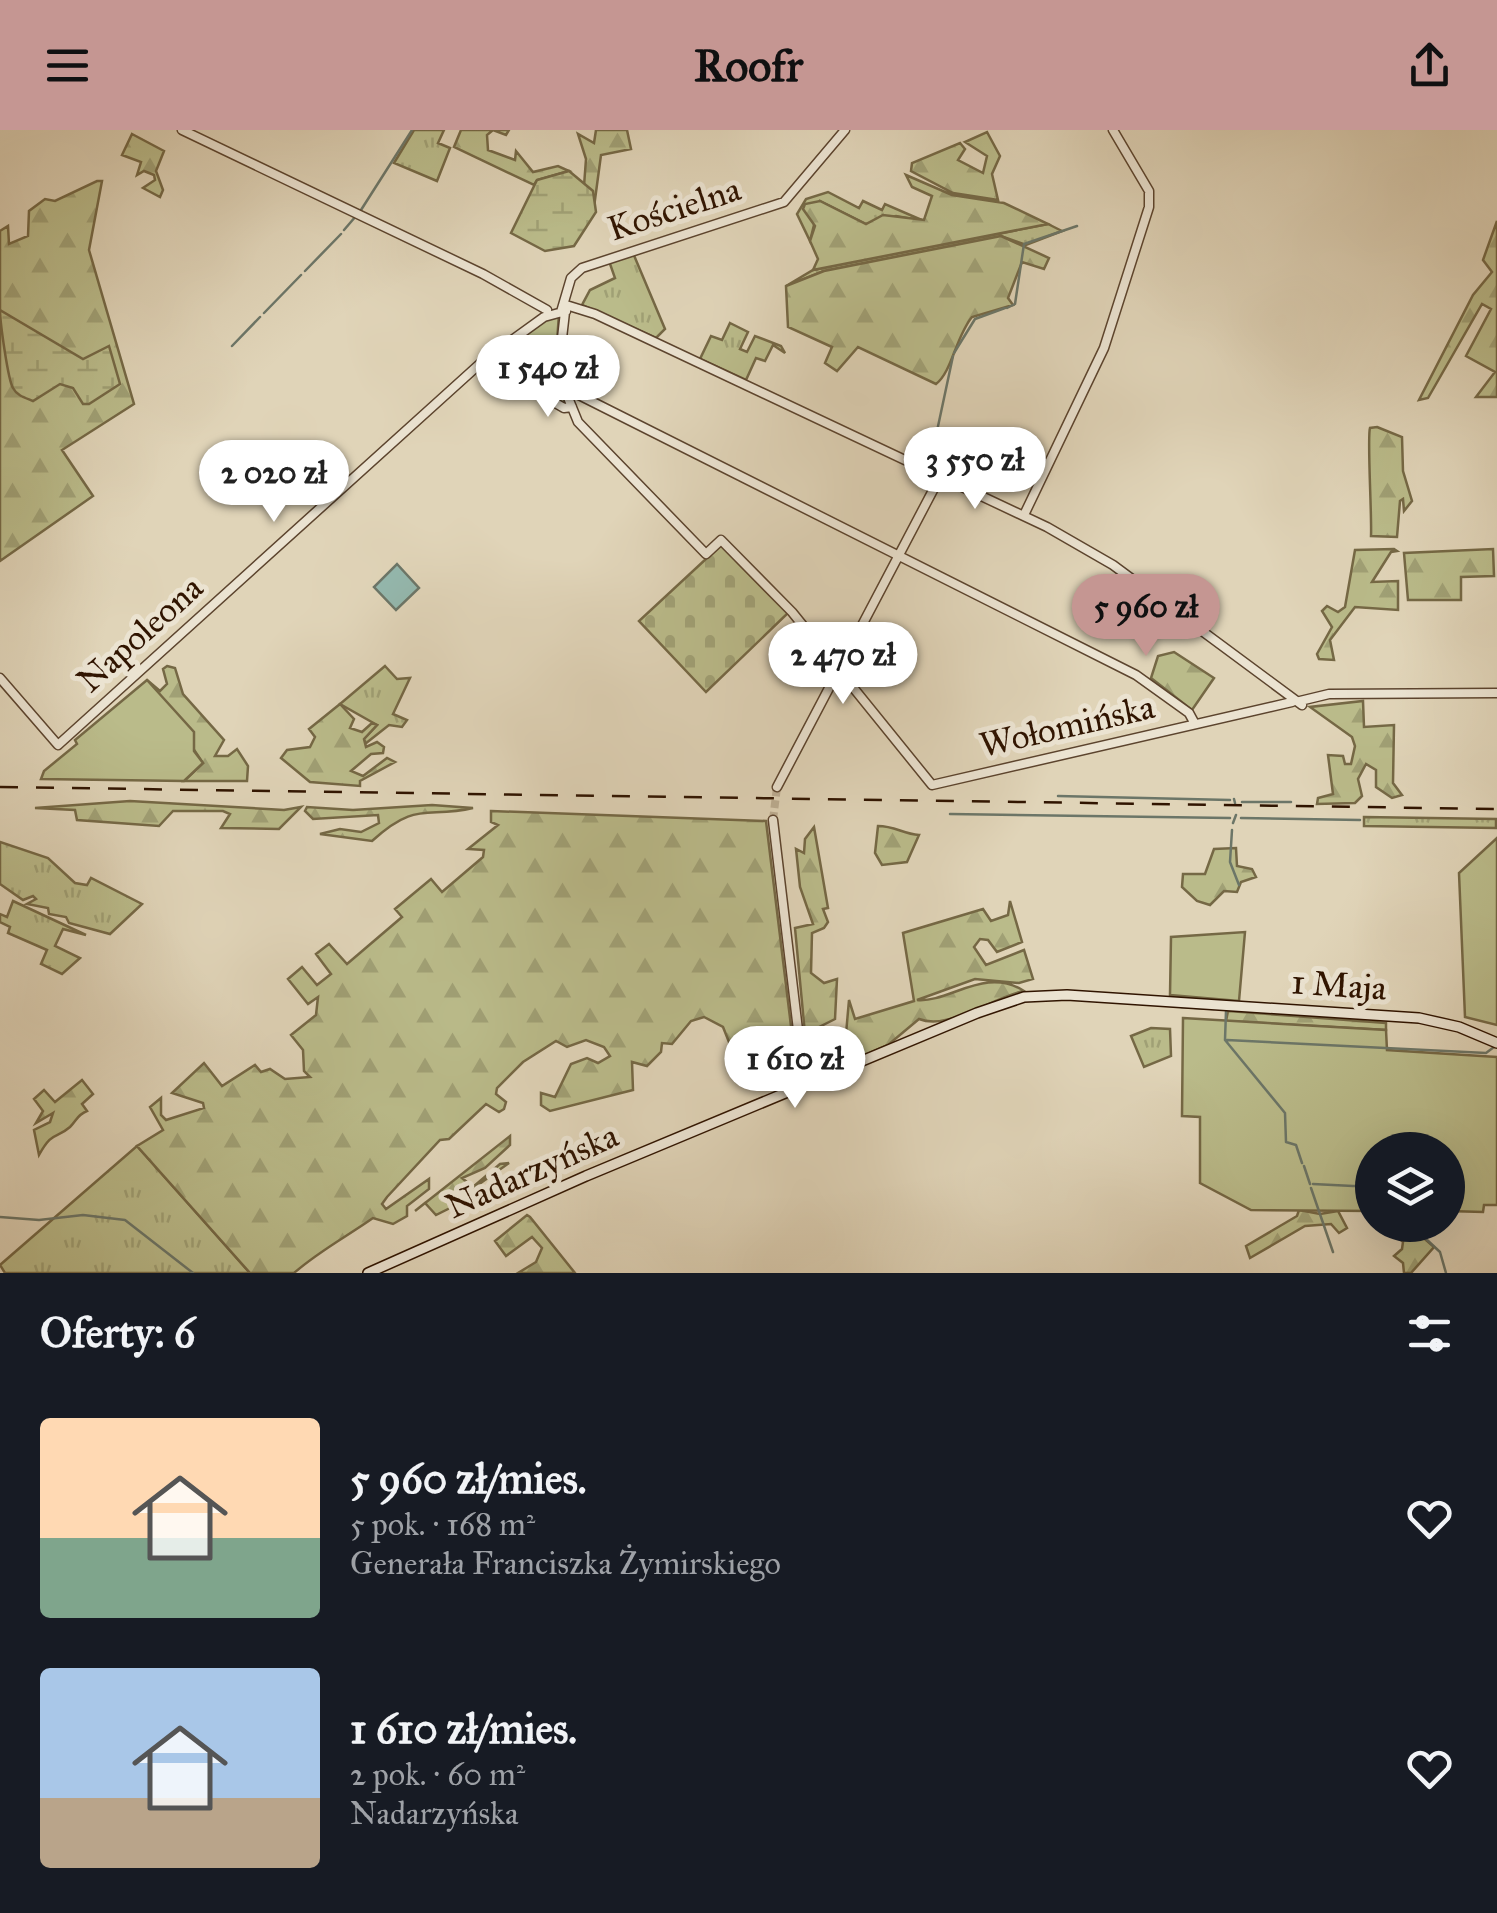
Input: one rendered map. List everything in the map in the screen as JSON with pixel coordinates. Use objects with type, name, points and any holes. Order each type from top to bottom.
[{"type":"main road","name":"Nadarzyńska","points":[[368,1273],[586,1176],[1013,1000],[1052,994],[1174,1002]]},
{"type":"main road","name":"1 Maja","points":[[1174,1002],[1419,1018],[1460,1027],[1497,1043]]},
{"type":"street","points":[[182,130],[528,299],[544,313],[589,312],[1024,515],[1112,565],[1296,702]]},
{"type":"street","name":"Kościelna","points":[[841,672],[792,612],[720,540],[706,554],[578,421],[558,372],[563,310],[578,270],[787,199],[846,130]]},
{"type":"street","points":[[1024,515],[1104,348],[1149,206],[1149,192],[1113,130]]},
{"type":"street","name":"Napoleona","points":[[0,678],[58,745],[483,361],[530,328],[544,313]]},
{"type":"street","points":[[483,361],[564,408],[572,407]]},
{"type":"street","points":[[567,389],[1134,674],[1188,713],[1194,724]]},
{"type":"street","points":[[777,787],[841,672],[941,475]]},
{"type":"street","name":"Wołomińska","points":[[841,672],[934,786],[1338,694],[1497,692]]},
{"type":"street","points":[[773,820],[798,1030],[813,1082]]},
{"type":"green space","points":[[414,130],[444,130],[438,143],[450,148],[437,181],[394,163]]},
{"type":"green space","points":[[461,130],[493,130],[487,135],[488,150],[515,160],[516,151],[533,172],[558,166],[569,171],[537,180],[534,185],[454,147]]},
{"type":"green space","points":[[596,130],[627,130],[631,149],[601,155],[594,207],[595,196],[584,186],[586,159],[578,134],[594,143]]},
{"type":"green space","points":[[987,132],[1000,156],[992,174],[998,200],[953,193],[911,171],[912,163],[960,143],[965,149],[958,160],[983,173],[987,156],[965,142]]},
{"type":"green space","points":[[132,134],[164,151],[156,171],[163,190],[160,197],[143,188],[155,180],[154,175],[144,171],[137,175],[141,162],[122,155]]},
{"type":"green space","points":[[569,171],[593,191],[596,212],[574,246],[545,251],[511,233],[537,180]]},
{"type":"green space","points":[[906,175],[952,195],[1004,203],[1048,224],[813,270],[818,259],[810,241],[815,226],[803,209],[805,204],[820,201],[866,224],[883,215],[924,220],[932,196],[912,187]]},
{"type":"green space","points":[[102,181],[89,250],[134,404],[62,450],[93,496],[0,561],[0,231],[8,226],[9,244],[28,236],[29,211],[45,199],[55,201]]},
{"type":"green space","points":[[828,192],[859,208],[863,201],[882,210],[885,204],[924,221],[896,216],[866,224],[820,201],[810,241],[797,214],[806,199]]},
{"type":"green space","points":[[1497,221],[1497,397],[1476,397],[1495,372],[1466,356],[1491,309],[1482,304],[1428,398],[1419,400],[1473,295],[1492,272],[1483,260]]},
{"type":"green space","points":[[1048,224],[1062,231],[1026,245],[1001,236],[824,271],[786,286],[813,270]]},
{"type":"green space","points":[[1001,236],[1049,258],[1044,269],[1022,262],[1008,298],[1013,305],[972,317],[936,384],[858,347],[837,371],[825,363],[832,347],[788,327],[786,286],[824,271]]},
{"type":"green space","points":[[633,253],[665,329],[656,338],[582,305],[590,290],[615,278],[609,261]]},
{"type":"green space","points":[[0,310],[83,359],[109,346],[120,384],[89,404],[83,404],[73,388],[60,384],[33,401],[19,395],[9,374]]},
{"type":"green space","points":[[559,313],[555,372],[567,406],[490,360],[543,320]]},
{"type":"green space","points":[[730,323],[748,332],[740,349],[747,352],[755,336],[781,346],[785,353],[773,345],[765,361],[756,358],[746,380],[700,359],[711,336],[722,340]]},
{"type":"green space","points":[[1370,428],[1402,437],[1403,471],[1412,501],[1404,511],[1403,499],[1400,501],[1397,537],[1371,536],[1369,434]]},
{"type":"green space","points":[[721,545],[788,613],[706,692],[639,621]]},
{"type":"green space","points":[[1493,549],[1494,576],[1461,577],[1461,600],[1408,600],[1404,553]]},
{"type":"green space","points":[[1355,550],[1397,551],[1391,552],[1372,582],[1398,581],[1398,610],[1355,607],[1330,640],[1334,660],[1319,659],[1317,654],[1332,627],[1322,611],[1327,606],[1338,612],[1345,607]]},
{"type":"green space","points":[[1174,652],[1214,678],[1192,710],[1151,678],[1158,656]]},
{"type":"green space","points":[[385,666],[397,679],[410,678],[393,714],[407,720],[402,727],[389,725],[365,744],[364,739],[377,725],[340,704]]},
{"type":"green space","points":[[175,668],[183,694],[224,740],[215,756],[228,756],[237,749],[248,766],[247,781],[184,781],[203,763],[147,680],[160,691],[167,684],[163,669]]},
{"type":"green space","points":[[147,680],[194,732],[194,751],[203,763],[184,781],[41,779],[44,771],[77,744],[75,740]]},
{"type":"green space","points":[[1363,701],[1364,727],[1394,725],[1393,783],[1402,795],[1392,798],[1376,787],[1376,770],[1366,764],[1358,779],[1362,796],[1355,803],[1317,804],[1318,798],[1333,794],[1328,755],[1343,756],[1345,764],[1351,764],[1355,746],[1352,737],[1310,707]]},
{"type":"green space","points":[[340,704],[354,719],[350,728],[362,732],[372,723],[377,725],[364,739],[366,747],[377,742],[384,747],[383,753],[371,754],[351,771],[363,776],[387,758],[395,762],[360,781],[360,786],[310,782],[281,758],[287,750],[310,747],[315,737],[309,729]]},
{"type":"green space","points":[[130,801],[284,810],[301,807],[279,829],[221,828],[230,814],[223,811],[173,811],[159,826],[77,820],[75,810],[35,808]]},
{"type":"green space","points":[[432,805],[473,808],[411,815],[372,841],[320,834],[340,829],[361,832],[379,823],[378,815],[313,819],[305,811],[307,807],[353,810]]},
{"type":"green space","points":[[491,811],[766,821],[791,1026],[789,1042],[761,1053],[733,1052],[723,1027],[704,1017],[691,1021],[672,1044],[662,1043],[661,1052],[647,1066],[632,1062],[633,1090],[550,1111],[541,1105],[541,1093],[555,1097],[571,1064],[587,1058],[598,1063],[610,1056],[604,1047],[586,1040],[567,1047],[556,1041],[523,1062],[497,1088],[496,1094],[506,1102],[504,1109],[499,1112],[486,1104],[449,1139],[440,1140],[382,1204],[386,1209],[429,1179],[429,1189],[407,1206],[407,1216],[393,1224],[373,1218],[294,1273],[250,1273],[137,1146],[163,1130],[150,1107],[161,1098],[161,1115],[166,1120],[204,1108],[203,1103],[172,1093],[204,1063],[222,1086],[255,1065],[261,1072],[270,1069],[285,1079],[310,1077],[304,1071],[303,1050],[291,1035],[316,1015],[318,997],[308,1004],[288,979],[302,967],[317,985],[331,974],[316,954],[329,944],[347,964],[402,917],[395,909],[431,879],[442,892],[483,857],[484,850],[468,849],[498,825],[491,822]]},
{"type":"green space","points":[[1364,817],[1496,819],[1496,828],[1364,826]]},
{"type":"green space","points":[[878,826],[919,835],[907,862],[882,865],[875,853]]},
{"type":"green space","points":[[814,827],[828,908],[823,909],[828,922],[812,933],[811,973],[824,983],[837,979],[835,1019],[805,1034],[795,928],[813,924],[800,887],[796,849],[804,853],[805,839]]},
{"type":"green space","points":[[1497,838],[1497,1025],[1465,1017],[1459,873]]},
{"type":"green space","points":[[0,842],[48,858],[75,883],[87,885],[91,878],[142,904],[110,934],[69,923],[66,917],[49,914],[48,908],[27,904],[36,899],[33,896],[23,900],[0,884]]},
{"type":"green space","points":[[1236,848],[1237,866],[1252,869],[1256,877],[1241,882],[1237,892],[1224,891],[1210,905],[1197,901],[1182,887],[1183,874],[1205,874],[1214,849]]},
{"type":"green space","points":[[13,901],[86,935],[63,929],[55,946],[80,958],[62,974],[41,964],[47,950],[8,933],[10,927],[0,922],[0,914],[7,917]]},
{"type":"green space","points":[[1010,901],[1022,942],[997,952],[988,940],[980,939],[974,947],[986,965],[1024,950],[1033,979],[1019,983],[975,979],[917,1000],[995,982],[1024,991],[944,1021],[919,1019],[888,1045],[833,1069],[835,1038],[846,1034],[849,1000],[855,1019],[914,1001],[903,933],[983,909],[991,921],[1008,915]]},
{"type":"green space","points":[[1245,932],[1239,1001],[1170,995],[1171,937]]},
{"type":"green space","points":[[1228,1011],[1386,1023],[1386,1030],[1226,1021]]},
{"type":"green space","points":[[1183,1018],[1386,1030],[1387,1050],[1497,1057],[1497,1205],[1484,1205],[1483,1212],[1465,1211],[1465,1132],[1355,1132],[1355,1211],[1251,1210],[1200,1183],[1200,1117],[1182,1116]]},
{"type":"green space","points":[[1151,1028],[1170,1029],[1171,1056],[1144,1067],[1131,1036]]},
{"type":"green space","points":[[82,1080],[93,1094],[82,1104],[87,1111],[51,1139],[39,1155],[34,1130],[50,1122],[53,1113],[36,1123],[43,1111],[34,1099],[44,1090],[55,1102]]},
{"type":"green space","points":[[510,1136],[510,1145],[485,1168],[462,1178],[473,1187],[500,1164],[509,1163],[468,1192],[466,1200],[436,1215],[425,1203]]},
{"type":"green space","points":[[137,1146],[250,1273],[5,1273],[0,1265]]},
{"type":"green space","points":[[1299,1210],[1320,1214],[1338,1211],[1347,1228],[1339,1233],[1331,1224],[1305,1226],[1250,1258],[1246,1246],[1297,1216]]},
{"type":"green space","points":[[527,1215],[575,1273],[518,1273],[536,1262],[542,1248],[532,1237],[506,1256],[495,1241]]},
{"type":"green space","points":[[1403,1242],[1428,1242],[1434,1247],[1411,1273],[1404,1273],[1403,1263],[1394,1256]]},
{"type":"water","points":[[397,564],[419,588],[396,610],[374,587]]},
{"type":"waterway","points":[[361,210],[412,130]]},
{"type":"waterway","points":[[344,230],[356,216]]},
{"type":"waterway","points":[[1007,308],[1015,304],[1024,244],[1077,226]]},
{"type":"waterway","points":[[305,271],[341,234]]},
{"type":"waterway","points":[[264,313],[301,275]]},
{"type":"waterway","points":[[954,353],[975,319],[1005,308]]},
{"type":"waterway","points":[[232,346],[260,317]]},
{"type":"waterway","points":[[937,465],[937,431],[953,356]]},
{"type":"waterway","points":[[1058,796],[1230,800]]},
{"type":"waterway","points":[[1234,799],[1235,803]]},
{"type":"waterway","points":[[1242,802],[1291,802]]},
{"type":"waterway","points":[[950,814],[1230,818]]},
{"type":"waterway","points":[[1233,823],[1236,815]]},
{"type":"waterway","points":[[1241,818],[1360,820]]},
{"type":"waterway","points":[[1232,830],[1230,862],[1239,885]]},
{"type":"waterway","points":[[1181,1007],[1214,1009]]},
{"type":"waterway","points":[[1226,1011],[1225,1040],[1285,1113],[1286,1142],[1296,1145],[1302,1163]]},
{"type":"waterway","points":[[1325,1016],[1383,1020]]},
{"type":"waterway","points":[[1227,1040],[1486,1053],[1494,1047]]},
{"type":"waterway","points":[[1304,1166],[1310,1184]]},
{"type":"waterway","points":[[1313,1184],[1353,1186]]},
{"type":"waterway","points":[[1311,1188],[1333,1252]]},
{"type":"waterway","points":[[0,1217],[39,1220],[83,1215],[125,1220],[193,1273]]},
{"type":"waterway","points":[[1429,1242],[1440,1252],[1446,1273]]},
{"type":"tunnel","points":[[773,820],[777,787]]},
{"type":"railway","points":[[0,787],[1497,809]]}]
